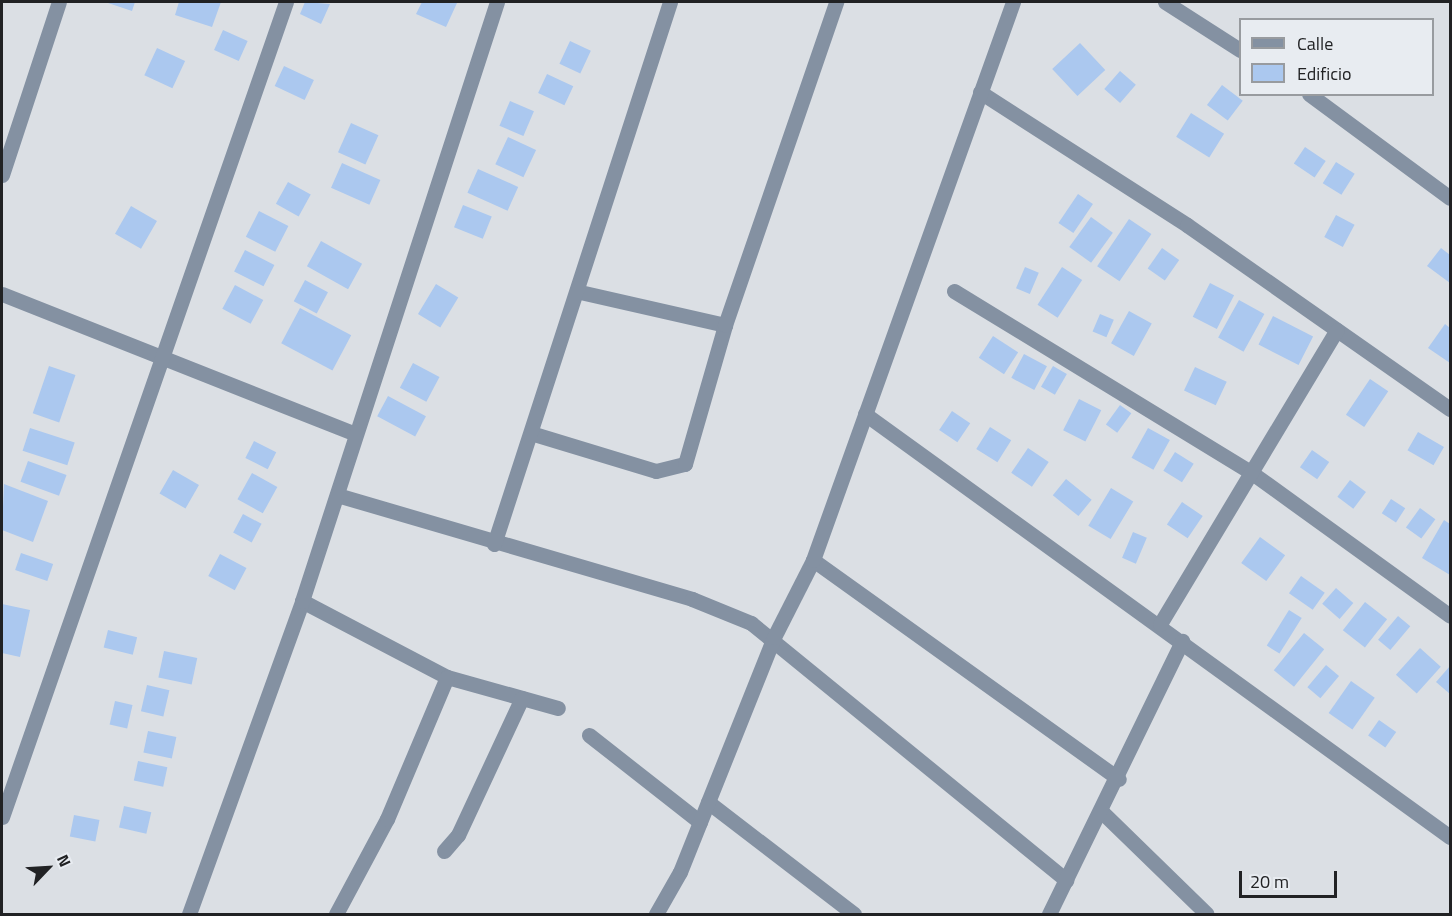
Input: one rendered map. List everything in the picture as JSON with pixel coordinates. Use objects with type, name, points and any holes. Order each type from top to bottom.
[{"type":"street","points":[[2,175],[59,2]]},
{"type":"street","points":[[2,817],[165,359],[286,2]]},
{"type":"street","points":[[189,915],[302,601],[497,2]]},
{"type":"street","points":[[494,544],[534,434],[670,2]]},
{"type":"street","points":[[534,434],[656,471],[680,469],[725,326],[836,2]]},
{"type":"street","points":[[656,915],[700,822],[774,637],[813,560],[1013,2]]},
{"type":"street","points":[[1165,2],[1239,49]]},
{"type":"street","points":[[980,92],[1337,330],[1450,409]]},
{"type":"street","points":[[1312,96],[1450,198]]},
{"type":"street","points":[[954,291],[1252,473],[1450,616]]},
{"type":"street","points":[[580,292],[725,326]]},
{"type":"street","points":[[2,294],[355,434]]},
{"type":"street","points":[[1160,624],[1337,330]]},
{"type":"street","points":[[865,414],[1160,624],[1450,837]]},
{"type":"street","points":[[337,495],[494,544],[692,599],[774,637],[1066,880]]},
{"type":"street","points":[[813,560],[1119,779]]},
{"type":"street","points":[[302,601],[447,677],[558,708]]},
{"type":"street","points":[[1049,915],[1119,779],[1182,641]]},
{"type":"street","points":[[336,915],[387,819],[447,677]]},
{"type":"street","points":[[444,851],[458,835],[522,698]]},
{"type":"street","points":[[590,735],[700,822]]},
{"type":"street","points":[[708,802],[854,915]]},
{"type":"street","points":[[1102,812],[1207,915]]},
{"type":"building","points":[[105,2],[135,2],[132,11]]},
{"type":"building","points":[[179,2],[221,2],[212,27],[175,15]]},
{"type":"building","points":[[305,2],[330,4],[321,24],[300,14]]},
{"type":"building","points":[[422,2],[457,3],[446,27],[416,14]]},
{"type":"building","points":[[223,30],[248,41],[239,61],[214,50]]},
{"type":"building","points":[[570,41],[591,51],[580,73],[559,64]]},
{"type":"building","points":[[1080,43],[1105,70],[1077,96],[1052,69]]},
{"type":"building","points":[[157,48],[185,61],[172,88],[144,75]]},
{"type":"building","points":[[284,66],[314,80],[305,100],[275,86]]},
{"type":"building","points":[[1120,71],[1136,85],[1120,103],[1104,89]]},
{"type":"building","points":[[547,74],[573,86],[564,105],[538,93]]},
{"type":"building","points":[[1222,85],[1243,101],[1228,121],[1207,105]]},
{"type":"building","points":[[510,101],[534,111],[523,136],[499,126]]},
{"type":"building","points":[[1191,113],[1224,134],[1209,157],[1176,137]]},
{"type":"building","points":[[351,123],[378,135],[365,164],[338,152]]},
{"type":"building","points":[[508,137],[536,150],[523,177],[495,164]]},
{"type":"building","points":[[1305,147],[1326,161],[1315,178],[1294,164]]},
{"type":"building","points":[[1336,162],[1355,174],[1341,195],[1323,183]]},
{"type":"building","points":[[342,163],[380,180],[369,205],[331,188]]},
{"type":"building","points":[[478,169],[518,187],[508,211],[467,193]]},
{"type":"building","points":[[288,182],[311,195],[299,216],[276,204]]},
{"type":"building","points":[[1078,194],[1093,204],[1073,233],[1058,223]]},
{"type":"building","points":[[463,205],[492,217],[483,239],[454,227]]},
{"type":"building","points":[[131,206],[157,221],[141,249],[115,234]]},
{"type":"building","points":[[259,211],[288,226],[275,252],[246,237]]},
{"type":"building","points":[[1336,215],[1355,225],[1343,247],[1324,237]]},
{"type":"building","points":[[1091,217],[1113,233],[1091,263],[1069,247]]},
{"type":"building","points":[[1129,219],[1151,234],[1120,281],[1097,266]]},
{"type":"building","points":[[321,241],[362,264],[348,289],[307,266]]},
{"type":"building","points":[[1162,248],[1179,260],[1165,281],[1148,268]]},
{"type":"building","points":[[1441,248],[1450,255],[1450,283],[1427,266]]},
{"type":"building","points":[[245,250],[274,265],[264,286],[234,271]]},
{"type":"building","points":[[1025,267],[1039,273],[1030,294],[1016,288]]},
{"type":"building","points":[[1062,267],[1082,280],[1058,318],[1037,305]]},
{"type":"building","points":[[305,280],[328,292],[317,313],[294,301]]},
{"type":"building","points":[[1210,283],[1234,295],[1217,329],[1193,317]]},
{"type":"building","points":[[436,284],[458,297],[440,327],[418,314]]},
{"type":"building","points":[[235,285],[263,300],[251,324],[222,309]]},
{"type":"building","points":[[1239,300],[1264,314],[1244,352],[1218,338]]},
{"type":"building","points":[[300,308],[351,335],[332,371],[281,343]]},
{"type":"building","points":[[1129,311],[1152,324],[1134,356],[1111,343]]},
{"type":"building","points":[[1100,314],[1114,320],[1106,337],[1093,331]]},
{"type":"building","points":[[1273,316],[1313,336],[1299,365],[1258,345]]},
{"type":"building","points":[[1445,324],[1450,328],[1450,363],[1428,348]]},
{"type":"building","points":[[993,336],[1018,352],[1004,374],[979,358]]},
{"type":"building","points":[[1024,354],[1047,366],[1034,390],[1011,378]]},
{"type":"building","points":[[413,363],[439,377],[426,402],[400,388]]},
{"type":"building","points":[[49,366],[75,375],[59,422],[33,413]]},
{"type":"building","points":[[1053,366],[1067,374],[1055,395],[1041,387]]},
{"type":"building","points":[[1195,367],[1227,382],[1216,405],[1184,391]]},
{"type":"building","points":[[1370,379],[1388,391],[1364,427],[1346,415]]},
{"type":"building","points":[[388,396],[426,416],[415,436],[377,416]]},
{"type":"building","points":[[1079,399],[1101,410],[1085,442],[1063,430]]},
{"type":"building","points":[[1120,405],[1131,413],[1117,433],[1106,424]]},
{"type":"building","points":[[952,411],[970,423],[957,442],[939,430]]},
{"type":"building","points":[[990,427],[1011,440],[997,462],[976,449]]},
{"type":"building","points":[[30,428],[75,443],[67,465],[23,451]]},
{"type":"building","points":[[1148,428],[1170,440],[1153,470],[1132,458]]},
{"type":"building","points":[[1418,432],[1444,447],[1433,465],[1408,450]]},
{"type":"building","points":[[254,441],[276,452],[268,469],[245,458]]},
{"type":"building","points":[[1028,448],[1049,462],[1032,487],[1011,473]]},
{"type":"building","points":[[1312,450],[1329,462],[1317,479],[1300,467]]},
{"type":"building","points":[[1175,452],[1194,464],[1182,482],[1163,471]]},
{"type":"building","points":[[28,461],[67,475],[59,496],[20,482]]},
{"type":"building","points":[[173,470],[199,485],[185,508],[160,493]]},
{"type":"building","points":[[252,473],[277,487],[263,513],[237,499]]},
{"type":"building","points":[[1066,479],[1092,500],[1078,516],[1053,495]]},
{"type":"building","points":[[1350,480],[1366,492],[1353,509],[1337,497]]},
{"type":"building","points":[[4,484],[48,501],[33,542],[2,530]]},
{"type":"building","points":[[1111,488],[1133,501],[1111,539],[1088,526]]},
{"type":"building","points":[[1391,499],[1405,508],[1396,523],[1382,513]]},
{"type":"building","points":[[1182,502],[1203,516],[1188,538],[1167,524]]},
{"type":"building","points":[[1420,508],[1435,519],[1421,539],[1406,527]]},
{"type":"building","points":[[243,514],[262,524],[252,542],[233,533]]},
{"type":"building","points":[[1444,520],[1450,524],[1450,575],[1422,558]]},
{"type":"building","points":[[1133,532],[1147,538],[1136,564],[1122,558]]},
{"type":"building","points":[[1260,537],[1285,555],[1266,581],[1241,563]]},
{"type":"building","points":[[21,553],[53,564],[47,581],[15,570]]},
{"type":"building","points":[[220,554],[246,568],[235,590],[208,576]]},
{"type":"building","points":[[1301,576],[1325,593],[1313,610],[1289,593]]},
{"type":"building","points":[[1336,588],[1353,603],[1340,619],[1322,604]]},
{"type":"building","points":[[1365,602],[1387,619],[1365,648],[1343,630]]},
{"type":"building","points":[[2,604],[30,610],[20,657],[2,653]]},
{"type":"building","points":[[1289,610],[1302,618],[1279,654],[1267,646]]},
{"type":"building","points":[[1398,616],[1410,626],[1390,650],[1378,640]]},
{"type":"building","points":[[108,630],[137,637],[133,655],[104,647]]},
{"type":"building","points":[[1304,633],[1324,649],[1294,687],[1274,670]]},
{"type":"building","points":[[1420,648],[1441,667],[1417,693],[1396,675]]},
{"type":"building","points":[[164,651],[197,658],[192,684],[158,677]]},
{"type":"building","points":[[1326,665],[1339,676],[1320,698],[1307,687]]},
{"type":"building","points":[[1450,666],[1450,694],[1436,682]]},
{"type":"building","points":[[1351,681],[1375,698],[1352,730],[1329,713]]},
{"type":"building","points":[[147,685],[169,690],[163,716],[141,711]]},
{"type":"building","points":[[115,701],[133,705],[127,728],[110,724]]},
{"type":"building","points":[[1379,720],[1396,732],[1385,748],[1368,736]]},
{"type":"building","points":[[148,731],[176,737],[172,759],[143,753]]},
{"type":"building","points":[[138,761],[167,767],[163,787],[134,781]]},
{"type":"building","points":[[124,806],[151,812],[146,834],[119,827]]},
{"type":"building","points":[[74,815],[100,820],[95,842],[70,837]]}]
